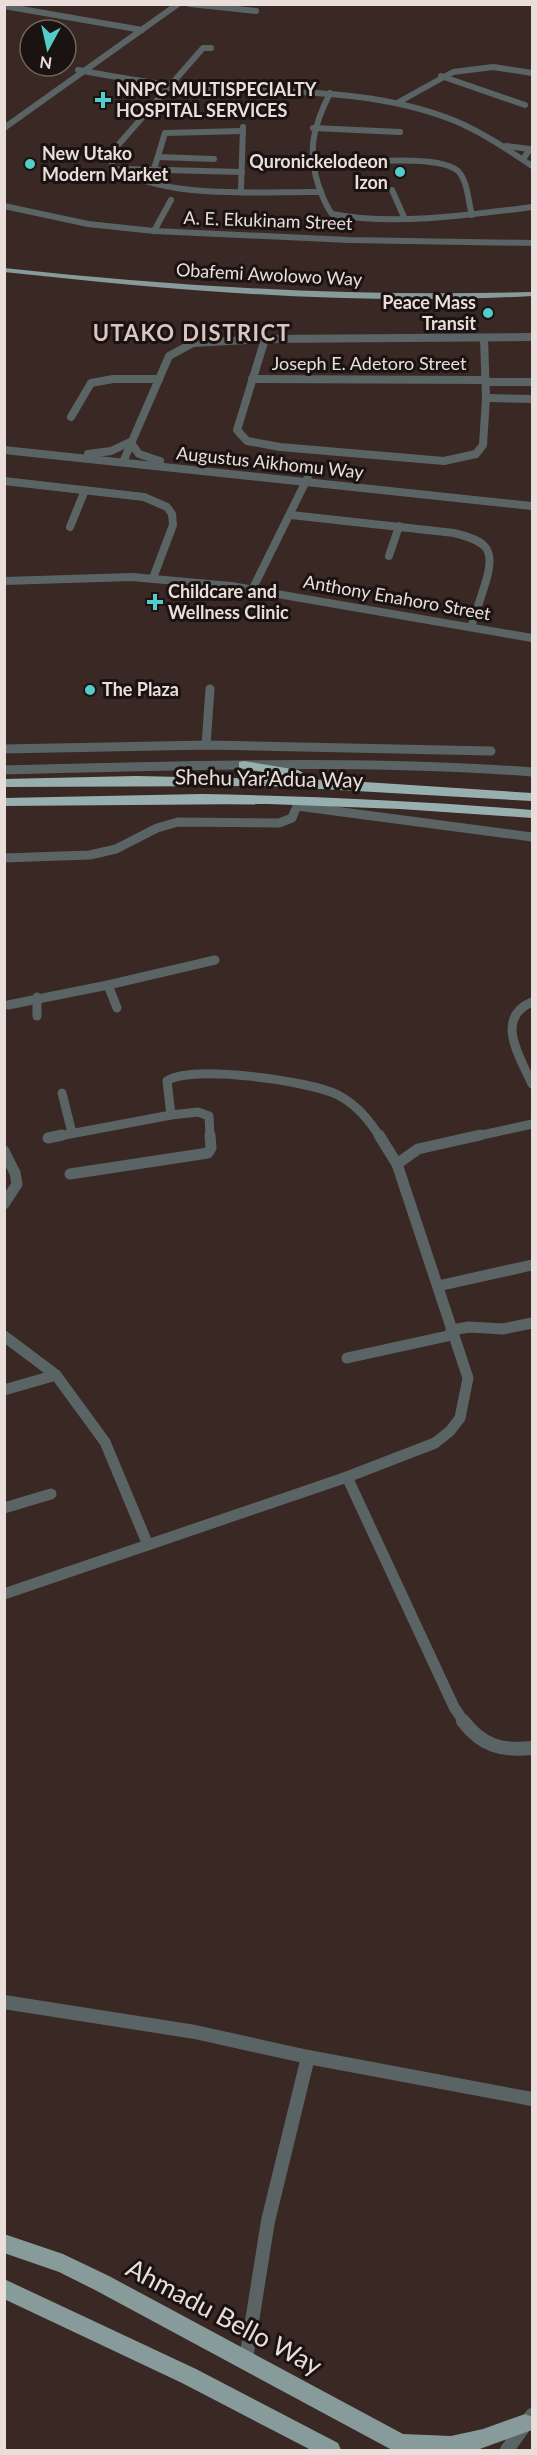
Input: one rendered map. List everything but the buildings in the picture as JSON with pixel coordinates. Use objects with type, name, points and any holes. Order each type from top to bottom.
[{"type":"highway","points":[[244,765],[367,784]]},
{"type":"highway","name":"Shehu Yar'Adua Way","points":[[4,783],[202,779],[367,784],[532,797]]},
{"type":"highway","points":[[224,797],[297,806]]},
{"type":"highway","name":"Shehu Yar'Adua Way","points":[[4,802],[224,797],[387,803],[532,814]]},
{"type":"main road","name":"Obafemi Awolowo Way","points":[[4,263],[149,278],[264,286],[385,290],[532,287]]},
{"type":"main road","name":"Obafemi Awolowo Way","points":[[4,270],[162,286],[297,295],[438,297],[532,294]]},
{"type":"main road","name":"Ahmadu Bello Way","points":[[4,2243],[63,2264],[102,2283],[406,2447]]},
{"type":"main road","points":[[4,2289],[189,2376],[331,2451]]},
{"type":"main road","points":[[406,2447],[451,2446],[483,2439],[529,2420]]},
{"type":"street","points":[[158,4],[164,10]]},
{"type":"street","points":[[5,123],[128,35],[140,29],[171,4]]},
{"type":"street","points":[[4,128],[81,70],[178,4]]},
{"type":"street","points":[[190,4],[256,11]]},
{"type":"street","points":[[4,6],[140,29]]},
{"type":"street","points":[[114,25],[145,23]]},
{"type":"street","points":[[114,25],[128,35]]},
{"type":"street","points":[[176,86],[211,48],[203,48],[162,92],[112,152],[112,166],[137,181],[159,186],[301,191],[322,195]]},
{"type":"street","points":[[93,64],[113,76]]},
{"type":"street","points":[[397,103],[430,82],[453,72],[493,68],[532,73]]},
{"type":"street","points":[[81,70],[176,86],[310,91],[382,99],[474,128],[506,146],[532,166]]},
{"type":"street","points":[[453,72],[454,81]]},
{"type":"street","points":[[70,80],[113,76]]},
{"type":"street","points":[[441,76],[525,105]]},
{"type":"street","points":[[430,82],[454,81]]},
{"type":"street","points":[[154,83],[162,92]]},
{"type":"street","points":[[162,92],[183,86]]},
{"type":"street","points":[[310,91],[327,100],[350,94]]},
{"type":"street","points":[[330,93],[310,135],[312,166],[322,195],[332,214],[353,218],[451,216],[470,212],[489,213],[532,207]]},
{"type":"street","points":[[382,99],[406,98]]},
{"type":"street","points":[[406,98],[412,107]]},
{"type":"street","points":[[314,124],[330,129],[400,132]]},
{"type":"street","points":[[154,170],[165,133],[243,128],[241,189]]},
{"type":"street","points":[[310,135],[330,129]]},
{"type":"street","points":[[506,146],[531,148]]},
{"type":"street","points":[[514,152],[531,148]]},
{"type":"street","points":[[523,159],[531,148]]},
{"type":"street","points":[[158,157],[214,169],[242,172]]},
{"type":"street","points":[[312,166],[418,161],[443,164],[458,171],[462,177],[470,212]]},
{"type":"street","points":[[126,169],[171,173],[214,169]]},
{"type":"street","points":[[191,178],[193,171]]},
{"type":"street","points":[[301,191],[318,185]]},
{"type":"street","points":[[392,190],[404,217]]},
{"type":"street","points":[[154,231],[171,201]]},
{"type":"street","name":"A. E. Ekukinam Street","points":[[4,206],[88,224],[154,231],[338,240],[532,243]]},
{"type":"street","points":[[382,218],[401,210],[426,216]]},
{"type":"street","points":[[465,338],[484,347],[504,338]]},
{"type":"street","points":[[265,339],[237,430],[246,441],[280,447],[444,461],[476,454],[483,445],[486,398],[484,338]]},
{"type":"street","points":[[123,460],[169,356],[193,343],[265,339],[532,338]]},
{"type":"street","points":[[261,351],[295,339]]},
{"type":"street","points":[[238,340],[253,344],[261,351]]},
{"type":"street","name":"Joseph E. Adetoro Street","points":[[253,375],[267,379],[468,380]]},
{"type":"street","points":[[71,417],[91,383],[113,379],[159,379]]},
{"type":"street","points":[[249,389],[267,379]]},
{"type":"street","points":[[468,380],[486,380]]},
{"type":"street","points":[[468,380],[532,382]]},
{"type":"street","points":[[486,398],[532,399]]},
{"type":"street","points":[[88,453],[111,451],[130,442]]},
{"type":"street","points":[[130,442],[139,454],[162,461]]},
{"type":"street","name":"Augustus Aikhomu Way","points":[[4,444],[88,453],[123,460],[162,461],[307,480],[532,501]]},
{"type":"street","name":"Augustus Aikhomu Way","points":[[4,450],[123,460],[532,506]]},
{"type":"street","points":[[271,478],[288,484],[300,496]]},
{"type":"street","points":[[253,588],[307,480]]},
{"type":"street","points":[[4,482],[144,497],[167,507],[172,514],[173,525],[153,578]]},
{"type":"street","points":[[300,496],[318,489],[342,486]]},
{"type":"street","points":[[70,488],[82,498]]},
{"type":"street","points":[[70,526],[85,490]]},
{"type":"street","points":[[82,498],[101,492]]},
{"type":"street","points":[[295,506],[312,517]]},
{"type":"street","points":[[291,515],[399,526],[468,537],[490,552],[492,561],[471,627]]},
{"type":"street","points":[[286,525],[312,517]]},
{"type":"street","points":[[383,525],[396,535]]},
{"type":"street","points":[[390,556],[399,526]]},
{"type":"street","points":[[396,535],[414,528]]},
{"type":"street","points":[[132,577],[157,567]]},
{"type":"street","points":[[157,567],[180,580]]},
{"type":"street","points":[[231,586],[260,576]]},
{"type":"street","points":[[260,576],[277,592]]},
{"type":"street","name":"Anthony Enahoro Street","points":[[4,581],[132,577],[180,580],[253,588],[532,638]]},
{"type":"street","points":[[448,622],[475,616]]},
{"type":"street","points":[[475,616],[492,631]]},
{"type":"street","points":[[206,745],[210,688]]},
{"type":"street","points":[[4,749],[51,746],[206,745],[334,747],[433,753],[491,751]]},
{"type":"street","points":[[51,746],[52,768]]},
{"type":"street","points":[[4,770],[244,765],[463,767],[532,772]]},
{"type":"street","points":[[4,858],[99,853],[116,849],[156,828],[178,822],[279,823],[292,818],[297,806],[532,837]]},
{"type":"street","points":[[8,1005],[215,960]]},
{"type":"street","points":[[108,985],[117,1008]]},
{"type":"street","points":[[37,998],[37,1016]]},
{"type":"street","points":[[532,1002],[518,1011],[512,1021],[511,1032],[532,1083]]},
{"type":"street","points":[[4,1594],[347,1477],[435,1443],[450,1431],[460,1418],[468,1378],[397,1164],[379,1134],[350,1101],[328,1091],[295,1082],[174,1076],[167,1081],[171,1115]]},
{"type":"street","points":[[62,1093],[72,1133]]},
{"type":"street","points":[[48,1138],[171,1115],[198,1112],[209,1116],[211,1148],[208,1152],[70,1174]]},
{"type":"street","points":[[397,1164],[418,1149],[532,1124]]},
{"type":"street","points":[[4,1152],[19,1183],[16,1192],[4,1204]]},
{"type":"street","points":[[438,1286],[532,1265]]},
{"type":"street","points":[[347,1358],[469,1328],[503,1329],[532,1323]]},
{"type":"street","points":[[4,1336],[56,1375],[105,1442],[148,1545]]},
{"type":"street","points":[[4,1390],[56,1375]]},
{"type":"street","points":[[347,1477],[454,1707],[467,1729],[482,1744],[508,1751],[532,1748]]},
{"type":"street","points":[[4,1508],[51,1494]]},
{"type":"street","points":[[4,2002],[169,2026],[263,2044],[309,2057],[532,2100]]},
{"type":"street","points":[[246,2359],[268,2221],[309,2057]]},
{"type":"street","points":[[507,2451],[529,2420]]},
{"type":"place","name":"NNPC MULTISPECIALTY HOSPITAL SERVICES","points":[[103,100]]},
{"type":"place","name":"New Utako Modern Market","points":[[30,164]]},
{"type":"place","name":"Quronickelodeon Izon","points":[[400,172]]},
{"type":"place","name":"Peace Mass Transit","points":[[488,313]]},
{"type":"place","name":"Childcare and Wellness Clinic","points":[[155,602]]},
{"type":"place","name":"The Plaza","points":[[90,690]]},
{"type":"district","name":"UTAKO DISTRICT","points":[[192,333]]}]
